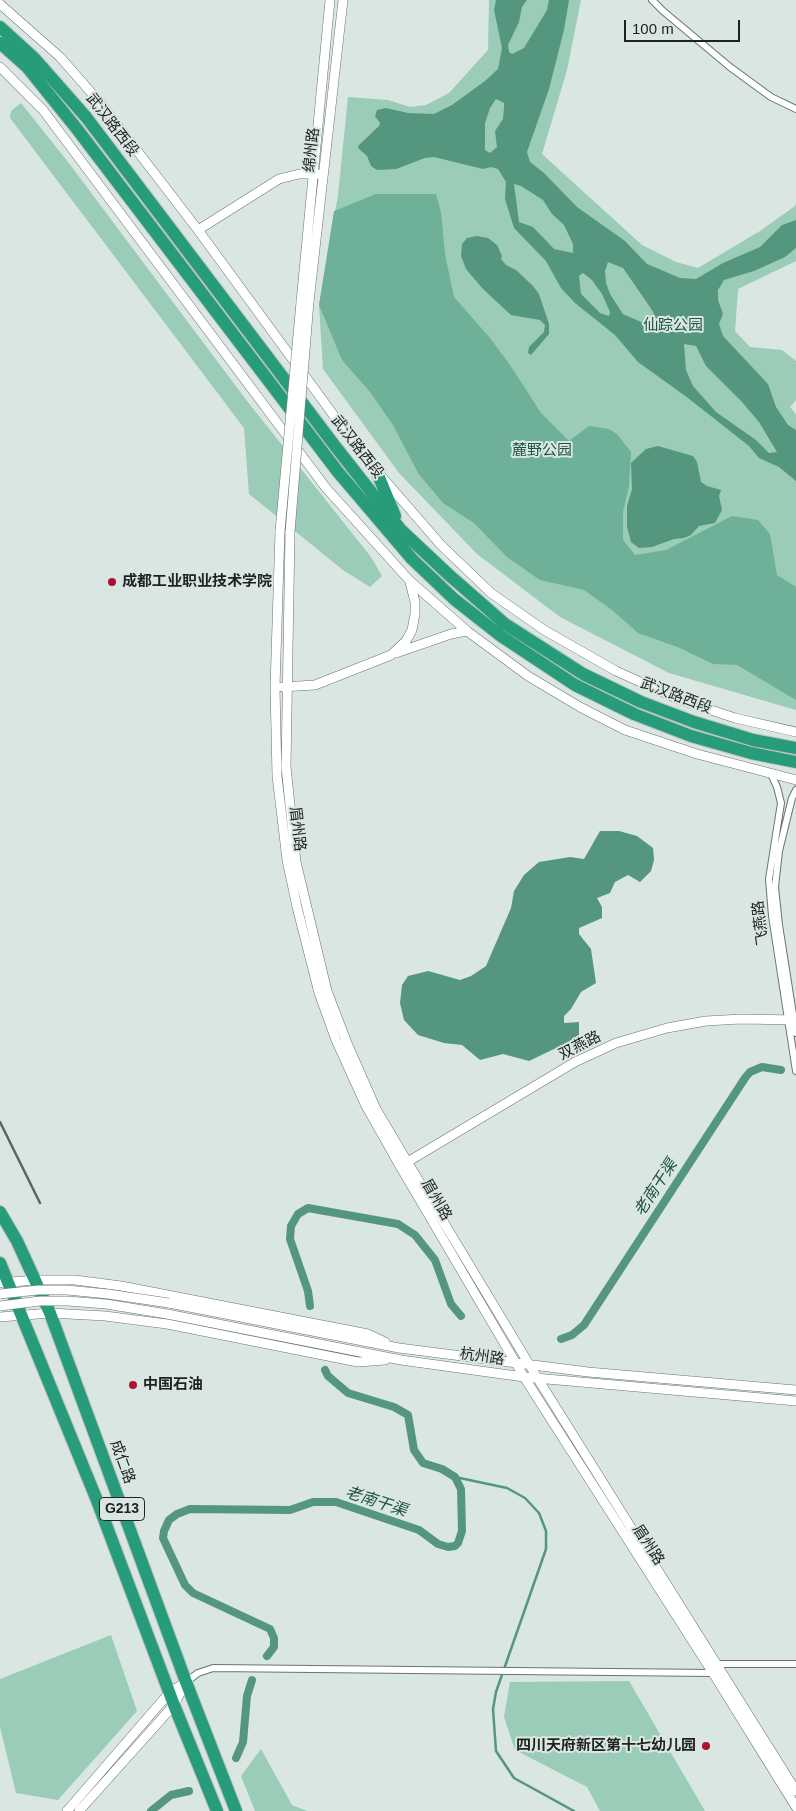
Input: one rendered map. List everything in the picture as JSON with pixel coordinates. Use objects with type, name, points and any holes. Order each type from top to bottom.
[{"type":"highway","name":"武汉路西段","points":[[0,28],[34,58],[86,117],[335,446],[401,530],[449,575],[505,624],[583,674],[641,702],[694,722],[753,740],[796,748]]},
{"type":"highway","name":"武汉路西段","points":[[0,43],[27,67],[77,129],[338,472],[412,559],[454,599],[501,636],[575,685],[634,714],[691,736],[751,753],[796,762]]},
{"type":"highway","points":[[376,470],[401,530]]},
{"type":"highway","name":"成仁路","points":[[0,1212],[36,1280],[50,1313],[186,1682],[236,1811]]},
{"type":"highway","name":"G213","points":[[0,1263],[4,1282],[21,1314],[96,1498],[174,1705],[217,1811]]},
{"type":"main road","name":"绵州路","points":[[305,302],[312,174],[330,0]]},
{"type":"main road","name":"绵州路","points":[[305,302],[323,174],[342,0]]},
{"type":"main road","points":[[0,4],[66,64],[102,106],[198,230],[362,454],[440,545],[491,593],[544,630],[616,671],[678,699],[735,718],[796,732]]},
{"type":"main road","points":[[0,67],[43,110],[326,488],[410,582],[466,632],[536,680],[580,707],[625,730],[697,754],[796,780]]},
{"type":"main road","points":[[198,230],[279,179],[299,174],[323,174]]},
{"type":"main road","points":[[305,302],[285,531],[287,594],[286,768],[296,862],[327,991],[347,1043],[404,1165],[796,1791]]},
{"type":"main road","name":"眉州路","points":[[285,531],[275,687],[277,776],[287,860],[319,993],[336,1040],[365,1104],[404,1165],[515,1363],[713,1673],[796,1807]]},
{"type":"main road","points":[[391,655],[406,641],[412,630],[415,602],[410,582]]},
{"type":"main road","points":[[275,687],[315,684],[450,634],[466,632]]},
{"type":"main road","name":"双燕路","points":[[404,1165],[575,1062],[616,1043],[667,1028],[706,1021],[741,1019],[793,1020]]},
{"type":"main road","points":[[4,1282],[75,1280],[170,1295],[368,1334],[399,1348]]},
{"type":"main road","name":"杭州路","points":[[0,1294],[38,1290],[67,1290],[108,1294],[169,1303],[399,1348],[588,1372],[796,1390]]},
{"type":"main road","name":"杭州路","points":[[0,1306],[40,1301],[106,1304],[167,1314],[401,1360],[524,1378],[796,1401]]},
{"type":"main road","points":[[0,1317],[50,1313],[105,1316],[167,1324],[358,1362],[401,1360]]},
{"type":"main road","points":[[67,1811],[170,1692],[186,1682]]},
{"type":"main road","points":[[79,1811],[174,1705],[186,1682]]},
{"type":"street","points":[[652,0],[662,11],[730,67],[771,97],[796,109]]},
{"type":"street","name":"飞燕路","points":[[771,774],[781,803],[769,879],[772,916],[796,1033]]},
{"type":"street","name":"飞燕路","points":[[796,790],[792,798],[779,851],[776,886],[779,925],[793,1020],[796,1071]]},
{"type":"street","points":[[717,1664],[796,1664]]},
{"type":"street","points":[[186,1682],[198,1673],[214,1668],[713,1673]]},
{"type":"green space","name":"麓野公园","points":[[489,0],[581,0],[567,70],[542,154],[642,245],[676,262],[698,268],[760,231],[795,206],[796,203],[796,261],[738,289],[735,331],[750,347],[782,350],[796,361],[796,400],[790,407],[796,414],[796,710],[669,673],[560,617],[477,554],[399,473],[323,369],[319,305],[338,195],[348,97],[388,100],[410,107],[426,105],[449,93],[488,50]]},
{"type":"green space","points":[[21,103],[68,162],[247,401],[371,557],[382,576],[370,587],[343,570],[249,494],[244,428],[10,118],[11,111]]},
{"type":"green space","name":"麓野公园","points":[[376,194],[436,194],[441,212],[445,254],[454,297],[490,338],[541,413],[569,441],[589,426],[609,429],[617,434],[631,452],[629,486],[623,512],[623,540],[635,555],[666,550],[732,516],[758,520],[770,534],[777,575],[796,587],[796,700],[737,665],[713,664],[680,648],[638,633],[612,610],[584,590],[540,580],[507,557],[474,523],[443,503],[418,473],[393,425],[370,392],[342,360],[319,305],[334,211]]},
{"type":"green space","points":[[111,1635],[137,1711],[58,1800],[16,1793],[0,1727],[0,1679]]},
{"type":"green space","points":[[629,1681],[705,1811],[600,1811],[587,1787],[515,1750],[504,1717],[510,1682]]},
{"type":"green space","points":[[261,1749],[292,1805],[307,1811],[255,1811],[241,1776]]},
{"type":"shaded area","points":[[496,0],[527,0],[522,7],[519,22],[508,45],[509,52],[512,54],[524,48],[547,10],[549,0],[569,0],[564,30],[549,89],[527,152],[530,162],[544,173],[577,207],[625,241],[647,264],[680,278],[696,279],[723,263],[760,247],[782,225],[796,220],[796,248],[785,257],[754,271],[724,280],[718,290],[718,300],[723,314],[719,324],[723,336],[768,384],[776,407],[788,425],[796,430],[796,481],[779,467],[759,458],[749,446],[638,362],[615,335],[575,303],[561,288],[546,261],[514,228],[505,199],[506,182],[498,169],[491,167],[483,169],[434,157],[425,158],[396,169],[377,170],[371,166],[367,156],[359,149],[358,146],[379,126],[380,123],[375,116],[377,110],[386,108],[408,113],[434,114],[452,105],[498,69],[502,48],[494,10]],"holes":[[[496,99],[504,103],[503,119],[495,131],[497,147],[490,153],[485,150],[485,123],[490,108]],[[514,184],[521,186],[543,200],[552,214],[564,225],[573,244],[573,253],[554,249],[533,227],[519,222]],[[608,262],[623,268],[657,320],[641,322],[623,314],[610,294],[606,283],[605,271]],[[583,273],[592,280],[602,294],[610,312],[609,316],[600,313],[581,294],[579,276]],[[684,344],[696,346],[706,366],[759,422],[777,452],[769,453],[756,440],[716,412],[693,386],[686,370]]]},
{"type":"shaded area","points":[[477,236],[488,238],[497,245],[502,256],[501,259],[506,265],[516,270],[539,294],[549,324],[549,334],[531,355],[528,353],[529,347],[544,332],[545,325],[540,320],[511,315],[483,289],[466,269],[461,256],[462,244],[467,238]]},
{"type":"shaded area","points":[[658,446],[693,456],[697,462],[701,482],[721,490],[719,496],[722,510],[715,523],[699,526],[691,535],[652,547],[639,548],[631,542],[627,527],[627,506],[632,489],[631,463],[646,449]]},
{"type":"shaded area","points":[[600,831],[619,831],[637,836],[653,848],[654,860],[651,871],[640,882],[628,875],[615,882],[610,893],[597,898],[602,907],[602,918],[579,928],[579,934],[591,949],[596,983],[581,992],[571,1009],[564,1016],[564,1023],[579,1022],[579,1037],[529,1061],[503,1054],[480,1060],[462,1045],[444,1043],[418,1035],[404,1020],[400,1003],[402,985],[408,976],[428,971],[460,980],[471,976],[486,966],[511,908],[514,891],[524,875],[539,862],[570,857],[584,859]]},
{"type":"waterway","name":"老南干渠","points":[[561,1339],[572,1335],[584,1325],[745,1078],[750,1072],[762,1067],[781,1070]]},
{"type":"waterway","name":"老南干渠","points":[[310,1306],[308,1291],[290,1239],[291,1226],[298,1214],[308,1208],[398,1224],[415,1235],[435,1260],[451,1304],[461,1316]]},
{"type":"waterway","name":"老南干渠","points":[[267,1656],[274,1647],[274,1638],[270,1629],[193,1593],[185,1585],[163,1538],[169,1520],[177,1514],[190,1509],[290,1510],[313,1502],[336,1502],[419,1530],[438,1544],[448,1547],[455,1546],[458,1543],[462,1531],[461,1489],[455,1477],[442,1469],[423,1463],[414,1450],[408,1415],[394,1407],[348,1393],[328,1376],[325,1370]]},
{"type":"waterway","points":[[455,1477],[507,1488],[525,1498],[539,1513],[546,1531],[546,1549],[496,1692],[493,1709],[496,1751],[514,1778],[574,1811]]},
{"type":"waterway","name":"老南干渠","points":[[236,1758],[243,1742],[247,1696],[252,1680]]},
{"type":"waterway","name":"老南干渠","points":[[151,1811],[171,1795],[189,1791]]},
{"type":"railway","points":[[0,1122],[40,1203]]},
{"type":"place","name":"成都工业职业技术学院","points":[[112,582]]},
{"type":"place","name":"中国石油","points":[[133,1385]]},
{"type":"place","name":"四川天府新区第十七幼儿园","points":[[706,1746]]},
{"type":"park label","name":"仙踪公园","points":[[673,326]]}]
